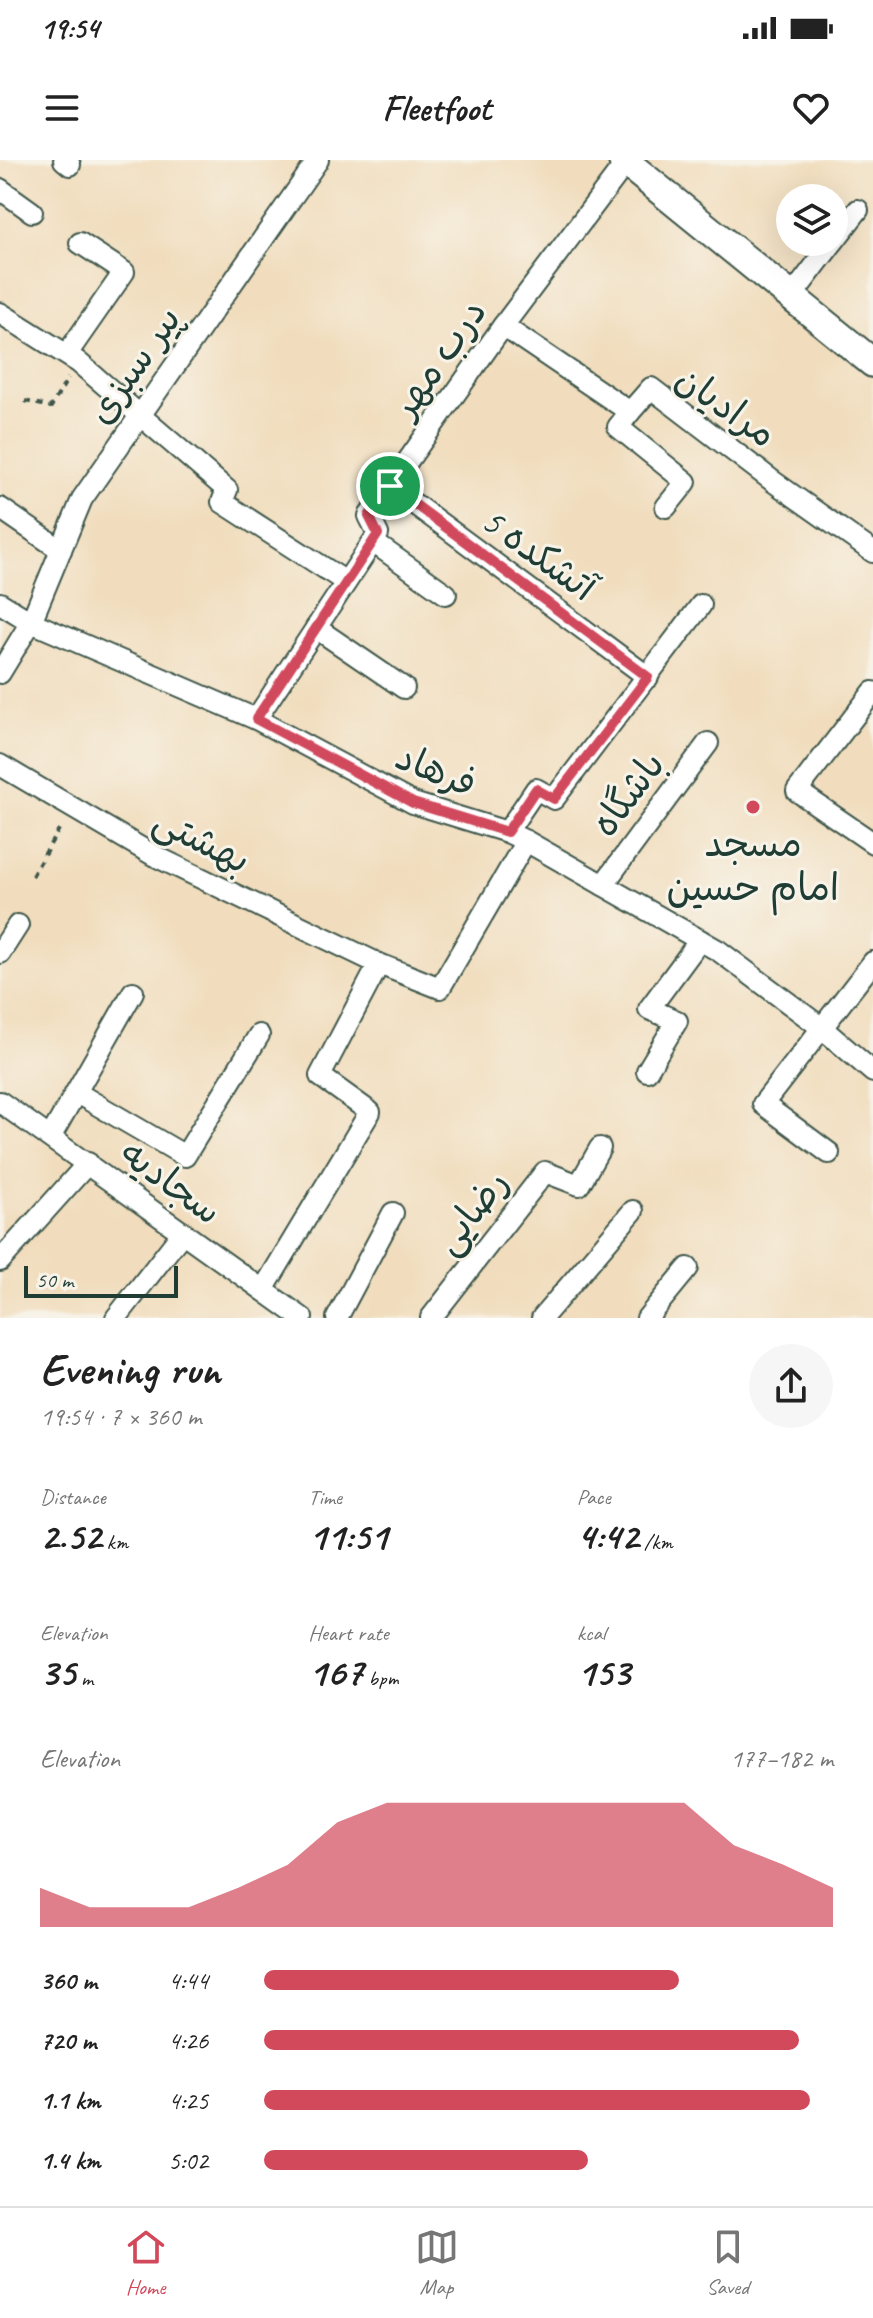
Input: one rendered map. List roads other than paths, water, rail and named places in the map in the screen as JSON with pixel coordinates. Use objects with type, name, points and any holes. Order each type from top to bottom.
[{"type":"street","name":"پیر سبزی","points":[[0,673],[31,622],[82,499],[318,160]]},
{"type":"street","points":[[626,161],[872,360]]},
{"type":"street","name":"درب مهر","points":[[373,542],[378,534],[369,516],[503,326],[626,161]]},
{"type":"street","points":[[0,189],[32,212]]},
{"type":"street","points":[[848,223],[858,210]]},
{"type":"street","points":[[72,358],[124,272],[80,243]]},
{"type":"street","points":[[792,296],[823,256]]},
{"type":"street","points":[[0,313],[72,358],[227,490],[222,502],[346,582]]},
{"type":"street","name":"مرادیان","points":[[503,326],[630,412],[651,388],[774,482],[873,552]]},
{"type":"street","points":[[630,412],[618,427],[686,482],[666,507]]},
{"type":"street","name":"آتشکده 5","points":[[390,486],[648,677]]},
{"type":"street","points":[[0,508],[61,550]]},
{"type":"street","points":[[256,719],[373,542],[446,594]]},
{"type":"street","name":"فرهاد","points":[[0,603],[31,622],[256,719],[413,803],[507,832],[526,841],[719,951],[822,1028],[873,1072]]},
{"type":"street","points":[[507,832],[536,789],[554,799],[701,605]]},
{"type":"street","points":[[316,628],[404,688]]},
{"type":"street","points":[[873,692],[797,791],[873,843]]},
{"type":"street","name":"باشگاه","points":[[603,885],[708,743]]},
{"type":"street","name":"بهشتی","points":[[0,765],[153,855],[379,964],[440,988],[526,841]]},
{"type":"street","points":[[0,953],[18,925]]},
{"type":"street","points":[[647,1071],[677,1021],[649,1009],[700,940]]},
{"type":"street","points":[[829,1153],[763,1104],[873,962]]},
{"type":"street","points":[[263,1290],[370,1112],[320,1076],[379,964]]},
{"type":"street","points":[[51,1136],[133,992]]},
{"type":"street","points":[[77,1093],[185,1156],[259,1035]]},
{"type":"street","name":"سجادیه","points":[[0,1102],[263,1290],[291,1315]]},
{"type":"street","name":"رضایی","points":[[431,1318],[545,1172],[579,1185],[600,1148]]},
{"type":"street","points":[[0,1261],[88,1163]]},
{"type":"street","points":[[542,1318],[633,1211]]},
{"type":"street","points":[[337,1318],[393,1213]]},
{"type":"street","points":[[116,1318],[183,1232]]},
{"type":"street","points":[[647,1318],[688,1268]]},
{"type":"place","name":"مسجد امام حسین","points":[[753,807]]}]
